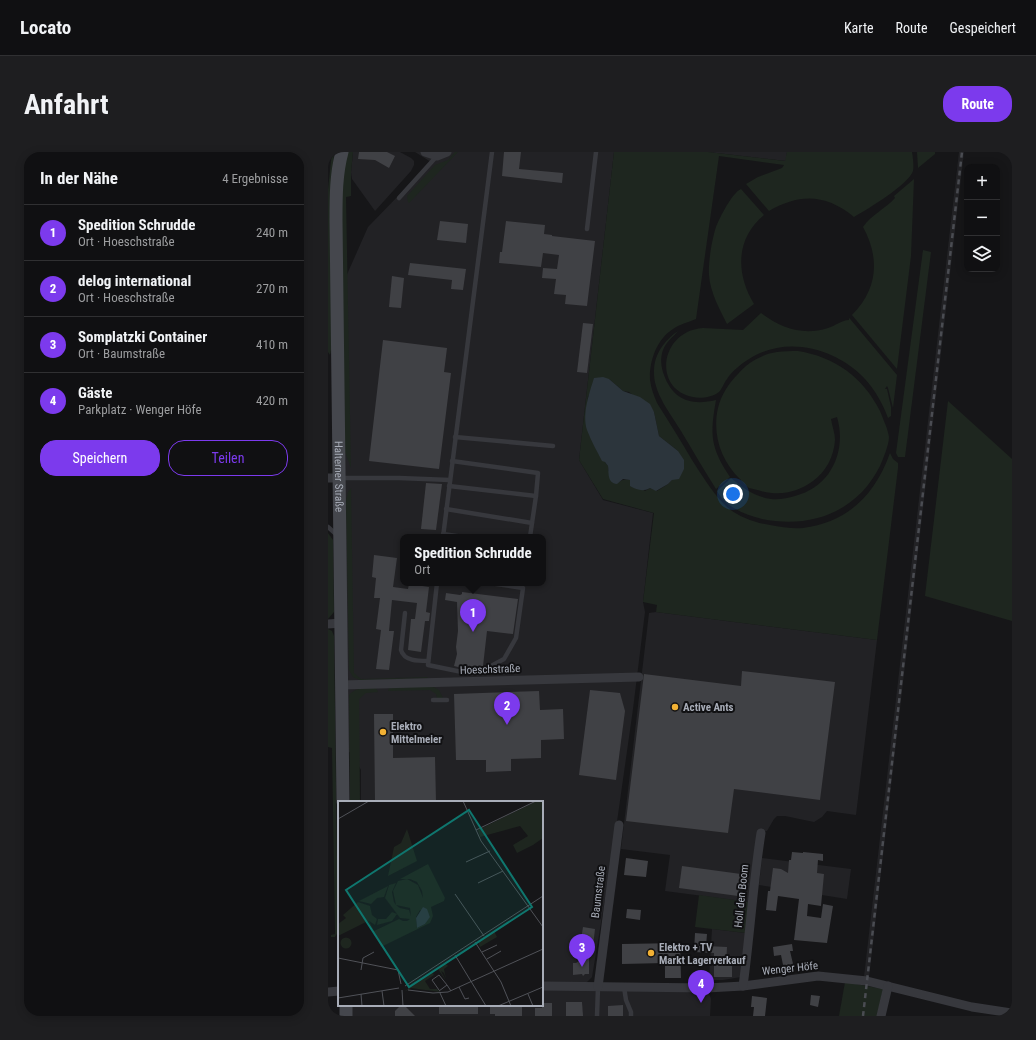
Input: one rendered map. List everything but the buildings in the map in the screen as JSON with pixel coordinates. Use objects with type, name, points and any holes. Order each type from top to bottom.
[{"type":"main road","name":"Halterner Straße","points":[[342,152],[339,162],[336,187],[333,478],[340,538],[334,623],[342,686],[343,801]]},
{"type":"street","points":[[425,152],[437,156],[446,152]]},
{"type":"street","name":"Hoeschstraße","points":[[342,686],[639,677]]},
{"type":"street","name":"Baumstraße","points":[[598,987],[619,825]]},
{"type":"street","name":"Holl den Boom","points":[[743,986],[751,919],[754,877],[761,833]]},
{"type":"street","name":"Wenger Höfe","points":[[543,986],[707,988],[743,986],[818,976],[857,980],[972,1006],[1012,1013]]},
{"type":"street","points":[[881,1016],[888,986]]},
{"type":"street","points":[[328,992],[338,991]]},
{"type":"lane","points":[[443,534],[492,152]]},
{"type":"lane","points":[[587,229],[596,152]]},
{"type":"lane","points":[[399,198],[437,156]]},
{"type":"lane","points":[[455,437],[553,446]]},
{"type":"lane","points":[[452,461],[538,473],[530,534]]},
{"type":"lane","points":[[333,478],[450,480]]},
{"type":"lane","points":[[449,486],[536,496]]},
{"type":"lane","points":[[446,509],[532,523]]},
{"type":"lane","points":[[328,527],[340,538]]},
{"type":"lane","points":[[437,586],[428,665],[462,672],[480,672],[504,659],[516,638],[523,586]]},
{"type":"lane","points":[[405,613],[401,650],[402,654],[407,658],[428,661]]},
{"type":"lane","points":[[433,700],[447,700]]},
{"type":"lane","points":[[597,1016],[598,987]]},
{"type":"lane","points":[[624,987],[631,1016]]},
{"type":"shaded area","points":[[332,152],[334,152],[332,186],[332,345],[330,355],[328,352],[328,189]]},
{"type":"shaded area","points":[[346,152],[353,152],[351,196],[346,197],[351,468],[345,452],[341,192]]},
{"type":"shaded area","points":[[353,152],[400,152],[414,161],[411,171],[375,211],[352,179],[351,172]]},
{"type":"shaded area","points":[[415,152],[614,152],[579,460],[603,500],[653,513],[643,602],[645,612],[613,850],[592,977],[586,983],[707,988],[711,999],[710,1016],[346,1016],[346,1006],[543,1006],[543,801],[361,801],[361,770],[351,752],[342,753],[337,297],[368,227],[431,162]]},
{"type":"shaded area","points":[[455,152],[458,152],[409,203],[407,196],[435,165],[448,160]]},
{"type":"shaded area","points":[[614,152],[708,152],[785,161],[787,152],[912,152],[913,171],[910,177],[896,190],[854,217],[844,209],[833,204],[823,200],[813,199],[791,201],[769,211],[746,184],[758,177],[782,168],[784,165],[719,156],[696,319],[682,324],[667,333],[655,351],[650,373],[651,386],[657,403],[707,483],[719,499],[729,508],[752,521],[791,528],[803,528],[819,525],[833,520],[846,513],[868,494],[884,468],[890,453],[893,459],[898,463],[898,468],[877,640],[656,612],[657,605],[643,602],[654,513],[603,499],[579,460]],"holes":[[[609,379],[623,391],[629,392],[654,412],[659,436],[678,451],[672,480],[657,491],[650,488],[645,491],[633,481],[626,479],[619,482],[608,470],[608,466],[586,420],[588,396]]]},
{"type":"shaded area","points":[[708,152],[787,152],[786,161]]},
{"type":"shaded area","points":[[917,152],[935,152],[935,154],[918,168]]},
{"type":"shaded area","points":[[959,152],[964,152],[869,978],[864,977]]},
{"type":"shaded area","points":[[914,179],[911,256],[897,369],[852,315],[867,295],[874,273],[872,250],[863,227],[870,219],[895,198],[894,196]]},
{"type":"shaded area","points":[[741,189],[764,215],[755,224],[748,235],[743,246],[741,257],[744,281],[754,304],[727,324],[711,288],[709,275],[710,258],[716,227],[730,200]]},
{"type":"shaded area","points":[[923,250],[931,252],[905,457],[898,457],[896,453]]},
{"type":"shaded area","points":[[761,313],[776,323],[801,331],[828,328],[849,320],[849,318],[897,375],[893,408],[887,386],[885,389],[887,389],[891,407],[891,416],[888,418],[881,402],[872,388],[853,368],[840,359],[810,348],[779,348],[763,352],[749,359],[737,368],[729,376],[719,392],[710,396],[699,398],[693,397],[680,392],[671,383],[667,372],[666,361],[670,349],[678,339],[689,331],[703,328],[743,330]]},
{"type":"shaded area","points":[[678,331],[664,347],[661,359],[662,369],[672,390],[684,399],[699,402],[716,400],[713,422],[713,440],[723,466],[730,477],[716,489],[663,403],[654,379],[654,365],[658,353],[665,343]]},
{"type":"shaded area","points":[[798,351],[824,358],[836,364],[846,370],[865,388],[880,411],[887,427],[889,437],[888,444],[880,466],[870,482],[859,495],[845,506],[831,514],[815,519],[780,521],[762,519],[736,510],[725,502],[717,491],[731,478],[754,494],[771,499],[795,496],[818,485],[827,476],[838,455],[840,430],[837,417],[831,419],[835,437],[833,452],[822,473],[807,485],[794,491],[775,493],[749,488],[733,472],[723,455],[717,437],[716,418],[718,408],[721,398],[729,385],[750,363],[771,353]]},
{"type":"shaded area","points":[[603,377],[609,379],[623,391],[640,397],[650,404],[654,412],[659,436],[678,451],[684,460],[684,469],[679,479],[672,480],[656,491],[650,488],[642,490],[635,489],[630,486],[630,480],[623,479],[617,484],[610,480],[608,466],[602,461],[590,438],[585,417],[594,378]]},
{"type":"shaded area","points":[[948,401],[1012,459],[1012,621],[925,596]]},
{"type":"shaded area","points":[[351,488],[354,673],[361,679],[428,677],[427,678],[360,680],[353,677],[349,670],[346,501],[348,492]]},
{"type":"shaded area","points":[[328,533],[333,540],[334,612],[328,619]]},
{"type":"shaded area","points":[[656,612],[877,640],[856,815],[827,811],[822,817],[814,822],[785,816],[777,816],[767,831],[761,831],[749,902],[665,891],[670,855],[621,849],[649,613]]},
{"type":"shaded area","points":[[328,629],[332,631],[334,636],[338,932],[335,937],[331,937],[331,935],[335,934],[332,748],[328,747]]},
{"type":"shaded area","points":[[432,686],[439,690],[443,698],[437,698],[436,694],[430,690],[388,691],[389,688]]},
{"type":"shaded area","points":[[376,688],[378,692],[366,693],[359,699],[360,801],[350,801],[349,695],[358,689]]},
{"type":"shaded area","points":[[762,858],[851,869],[847,899],[759,885]]},
{"type":"shaded area","points":[[699,895],[749,902],[746,933],[695,927]]},
{"type":"shaded area","points":[[712,929],[746,933],[741,977],[723,980],[709,980]]},
{"type":"shaded area","points":[[845,982],[883,989],[877,1016],[839,1016]]},
{"type":"railway","points":[[863,1016],[962,152]]},
{"type":"place","name":"Spedition Schrudde","points":[[473,632]]},
{"type":"place","name":"Active Ants","points":[[675,707]]},
{"type":"place","name":"delog international","points":[[507,725]]},
{"type":"place","name":"Elektro Mittelmeier","points":[[383,732]]},
{"type":"place","name":"Elektro + TV Markt Lagerverkauf","points":[[651,953]]},
{"type":"place","name":"Somplatzki Container","points":[[582,967]]},
{"type":"place","name":"Gäste","points":[[701,1003]]}]
